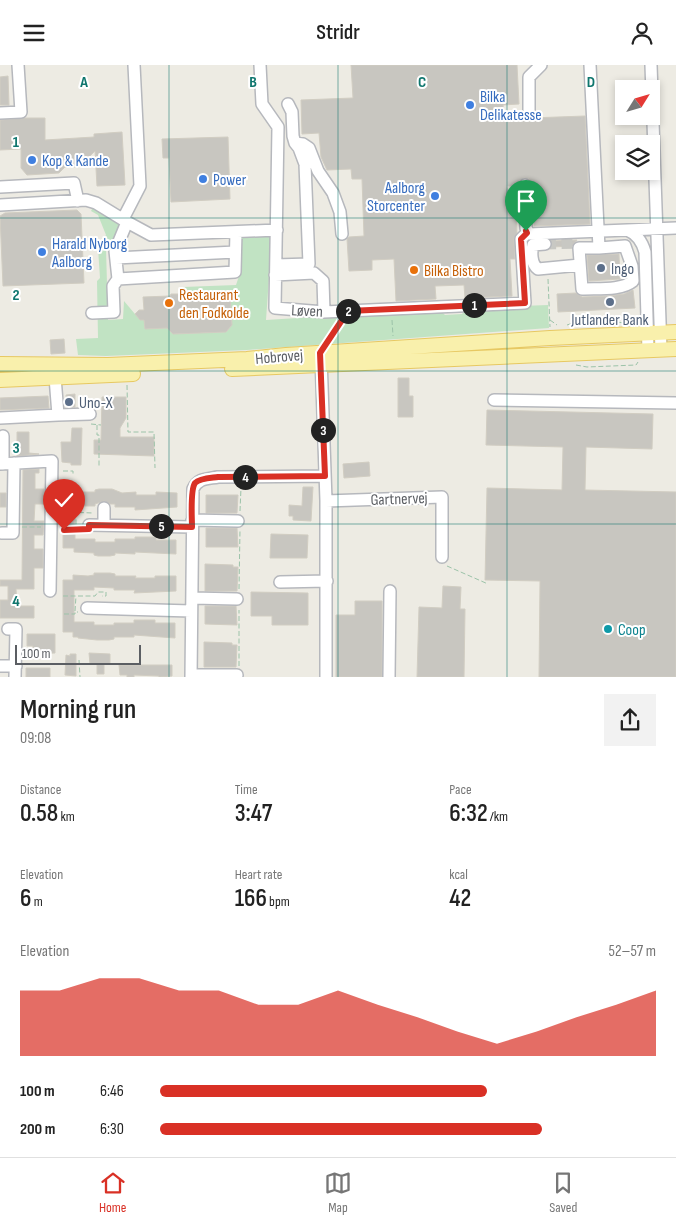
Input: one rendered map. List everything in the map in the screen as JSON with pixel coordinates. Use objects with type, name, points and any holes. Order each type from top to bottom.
[{"type":"main road","name":"Hobrovej","points":[[0,379],[127,374],[321,359],[394,349],[555,333],[676,332]]},
{"type":"main road","name":"Hobrovej","points":[[0,364],[108,365],[247,359],[321,359],[676,349]]},
{"type":"street","points":[[0,113],[21,112],[18,65]]},
{"type":"street","points":[[92,313],[114,312],[113,286],[118,279],[115,251],[140,185],[134,65]]},
{"type":"street","name":"Løven","points":[[260,65],[262,103],[278,127],[274,308],[324,312],[525,303],[521,239],[527,233]]},
{"type":"street","points":[[530,110],[529,77],[541,65]]},
{"type":"street","points":[[590,65],[598,240]]},
{"type":"street","points":[[651,65],[658,265],[654,350]]},
{"type":"street","points":[[276,270],[309,263],[305,164],[293,136],[292,112],[288,104]]},
{"type":"street","points":[[278,143],[303,144],[309,148],[318,171],[333,193],[340,212],[342,234]]},
{"type":"street","points":[[0,187],[74,183],[78,201]]},
{"type":"street","points":[[525,185],[527,233],[598,240],[625,246],[633,270],[633,281],[624,285],[582,289],[579,248],[598,240],[627,230],[676,228]]},
{"type":"street","points":[[0,205],[86,201],[96,203],[151,235],[277,230]]},
{"type":"street","points":[[627,230],[633,233],[642,243],[654,333]]},
{"type":"street","points":[[118,279],[235,272],[236,232]]},
{"type":"street","points":[[577,243],[598,240]]},
{"type":"street","points":[[545,244],[533,245],[532,248],[534,266],[538,269],[580,265]]},
{"type":"street","points":[[116,258],[236,252]]},
{"type":"street","points":[[633,270],[645,266],[658,265]]},
{"type":"street","points":[[276,270],[314,273],[323,281],[324,312]]},
{"type":"street","points":[[321,359],[326,501],[326,677]]},
{"type":"street","points":[[55,377],[58,415]]},
{"type":"street","points":[[494,400],[671,405]]},
{"type":"street","points":[[0,418],[58,415],[90,419]]},
{"type":"street","points":[[2,436],[14,533],[2,533]]},
{"type":"street","points":[[5,464],[52,461],[50,591]]},
{"type":"street","points":[[238,671],[191,676],[192,489],[196,482],[218,477],[325,476]]},
{"type":"street","name":"Gartnervej","points":[[326,501],[442,497],[442,557]]},
{"type":"street","points":[[104,508],[104,525]]},
{"type":"street","points":[[89,525],[239,521]]},
{"type":"street","points":[[280,581],[327,581]]},
{"type":"street","points":[[388,677],[390,591]]},
{"type":"street","points":[[192,598],[239,599]]},
{"type":"street","points":[[87,608],[102,602],[191,611]]},
{"type":"street","points":[[0,666],[15,672],[16,629],[8,629]]},
{"type":"path","points":[[549,295],[550,320],[555,333]]},
{"type":"path","points":[[392,309],[394,349]]},
{"type":"path","points":[[321,359],[348,311]]},
{"type":"path","points":[[550,320],[555,333]]},
{"type":"path","points":[[127,374],[128,432],[154,432],[155,468]]},
{"type":"path","points":[[90,419],[97,425],[101,425]]},
{"type":"path","points":[[97,425],[97,435],[99,435],[99,467]]},
{"type":"path","points":[[52,471],[72,471],[73,474]]},
{"type":"path","points":[[238,671],[241,477]]},
{"type":"path","points":[[64,512],[98,513],[100,509],[104,508]]},
{"type":"path","points":[[76,512],[76,529]]},
{"type":"path","points":[[64,530],[89,529],[89,525]]},
{"type":"path","points":[[13,527],[52,527]]},
{"type":"path","points":[[442,557],[441,564],[488,584]]},
{"type":"path","points":[[63,595],[96,596],[98,592],[106,592],[102,602]]},
{"type":"path","points":[[75,612],[76,596]]},
{"type":"path","points":[[64,614],[75,614],[75,612],[87,613],[87,608]]},
{"type":"path","points":[[80,660],[80,677]]},
{"type":"green space","points":[[93,207],[118,222],[120,226],[112,247],[106,248],[108,320],[123,319],[124,301],[140,320],[144,320],[145,329],[167,328],[173,334],[226,332],[232,325],[230,294],[184,295],[183,287],[236,285],[239,276],[239,237],[272,235],[266,320],[439,309],[445,315],[462,314],[467,308],[548,305],[549,328],[247,350],[106,356],[78,355],[76,339],[98,338],[97,281],[100,278],[98,248],[106,235],[98,215],[91,211]]},
{"type":"building","name":"Aalborg Storcenter","points":[[351,65],[517,65],[519,104],[503,105],[504,119],[585,116],[590,224],[534,226],[532,184],[529,179],[524,178],[519,181],[518,186],[507,186],[508,212],[516,212],[517,233],[514,239],[515,259],[510,259],[512,296],[465,298],[464,285],[435,286],[436,299],[396,301],[394,259],[372,260],[372,270],[349,271],[347,239],[349,237],[364,236],[362,179],[352,179],[351,169],[327,170],[321,157],[319,133],[302,134],[301,100],[353,98]]},
{"type":"building","points":[[8,76],[9,105],[0,105],[0,77]]},
{"type":"building","points":[[45,118],[45,140],[94,137],[94,134],[122,132],[125,185],[97,186],[95,151],[79,167],[65,167],[59,173],[27,175],[21,168],[21,149],[0,150],[0,120]]},
{"type":"building","points":[[228,137],[230,199],[171,202],[169,158],[163,158],[162,139]]},
{"type":"building","name":"Harald Nyborg Aalborg","points":[[77,210],[81,214],[84,283],[3,286],[0,216],[5,213]]},
{"type":"building","points":[[577,240],[572,246],[552,247],[552,241]]},
{"type":"building","points":[[619,254],[620,279],[589,281],[587,255]]},
{"type":"building","points":[[633,290],[635,308],[558,312],[557,294],[576,293],[582,297],[609,296],[624,294]]},
{"type":"building","points":[[171,294],[230,294],[232,325],[226,332],[173,334],[167,328],[145,329],[144,320],[140,320],[135,314],[139,310],[144,310],[143,297],[170,296]]},
{"type":"building","points":[[64,339],[65,353],[51,354],[50,340]]},
{"type":"building","points":[[398,378],[409,378],[409,396],[413,396],[413,417],[398,417]]},
{"type":"building","points":[[75,394],[75,407],[67,407],[66,395]]},
{"type":"building","points":[[48,396],[49,408],[0,410],[0,398]]},
{"type":"building","points":[[102,397],[126,397],[126,418],[120,428],[120,437],[154,437],[154,456],[94,454],[94,440],[101,440]]},
{"type":"building","name":"Coop","points":[[487,410],[653,414],[652,449],[586,447],[585,490],[676,492],[676,677],[539,677],[540,581],[485,580],[487,488],[562,490],[563,447],[486,445]]},
{"type":"building","points":[[72,428],[82,428],[81,465],[71,465],[71,463],[62,462],[61,442],[71,442]]},
{"type":"building","points":[[17,432],[29,432],[29,453],[39,454],[17,456]]},
{"type":"building","points":[[369,462],[370,476],[344,478],[343,464]]},
{"type":"building","points":[[39,469],[39,473],[35,473],[35,489],[44,489],[44,504],[35,504],[34,521],[44,521],[43,535],[34,535],[34,549],[43,549],[43,568],[34,568],[34,589],[16,589],[17,606],[34,606],[34,618],[0,618],[0,600],[8,600],[8,586],[0,586],[0,580],[22,580],[23,470]]},
{"type":"building","points":[[303,487],[313,487],[311,521],[293,520],[293,516],[289,516],[289,505],[302,506]]},
{"type":"building","points":[[112,489],[122,493],[136,492],[136,495],[156,495],[156,492],[177,493],[177,507],[135,510],[135,507],[115,507],[115,504],[104,501],[95,504],[95,506],[75,506],[75,539],[115,542],[115,539],[156,537],[156,540],[176,540],[176,554],[135,552],[135,554],[115,553],[115,555],[110,556],[98,556],[94,555],[94,553],[74,552],[74,548],[63,548],[63,534],[66,534],[67,524],[66,511],[64,511],[64,497],[74,496],[74,492],[95,492],[95,490]]},
{"type":"building","points":[[0,493],[6,493],[6,507],[0,507]]},
{"type":"building","points":[[206,495],[238,495],[237,513],[206,513]]},
{"type":"building","points":[[206,528],[237,528],[238,547],[206,547]]},
{"type":"building","points":[[271,534],[308,535],[307,558],[270,558]]},
{"type":"building","points":[[205,564],[233,565],[233,567],[238,567],[237,591],[205,591]]},
{"type":"building","points":[[94,573],[136,576],[135,578],[176,576],[176,591],[134,593],[135,590],[114,590],[114,588],[94,587],[94,590],[74,590],[74,622],[114,625],[114,623],[134,623],[134,620],[155,620],[155,623],[175,623],[175,638],[134,635],[134,637],[114,637],[114,639],[109,640],[97,640],[73,637],[73,632],[63,632],[63,580],[73,580],[73,575],[88,576],[94,575]]},
{"type":"building","points":[[443,586],[461,587],[460,609],[465,609],[464,677],[417,677],[419,607],[442,608]]},
{"type":"building","points":[[251,592],[308,593],[308,625],[272,625],[272,616],[251,616]]},
{"type":"building","points":[[355,601],[382,601],[382,677],[336,677],[336,615],[355,615]]},
{"type":"building","points":[[205,606],[236,606],[237,625],[205,624]]},
{"type":"building","points":[[27,634],[55,634],[55,653],[32,654],[33,646],[27,646]]},
{"type":"building","points":[[204,642],[232,643],[232,645],[237,645],[236,667],[204,667]]},
{"type":"building","points":[[89,653],[110,654],[110,664],[104,664],[104,674],[97,674],[97,664],[90,664]]},
{"type":"building","points":[[70,654],[76,654],[76,676],[65,675],[66,655],[70,656]]},
{"type":"building","points":[[119,665],[172,665],[172,676],[134,675],[134,677],[127,677],[127,675],[120,675]]},
{"type":"building","points":[[26,668],[50,668],[50,677],[26,677]]},
{"type":"tunnel","points":[[545,244],[577,243]]},
{"type":"place","name":"Bilka Delikatesse","points":[[470,105]]},
{"type":"place","name":"Kop & Kande","points":[[32,160]]},
{"type":"place","name":"Power","points":[[203,179]]},
{"type":"place","name":"Aalborg Storcenter","points":[[435,196]]},
{"type":"place","name":"Harald Nyborg Aalborg","points":[[42,252]]},
{"type":"place","name":"Ingo","points":[[601,268]]},
{"type":"place","name":"Bilka Bistro","points":[[414,270]]},
{"type":"place","name":"Jutlander Bank","points":[[610,302]]},
{"type":"place","name":"Restaurant den Fodkolde","points":[[169,303]]},
{"type":"place","name":"Uno-X","points":[[69,402]]},
{"type":"place","name":"Coop","points":[[608,629]]},
{"type":"route","points":[[64,530],[89,529],[89,525],[192,527],[192,489],[196,482],[201,480],[218,477],[325,476],[320,353],[348,311],[525,303],[521,239],[527,233],[526,231]]}]
